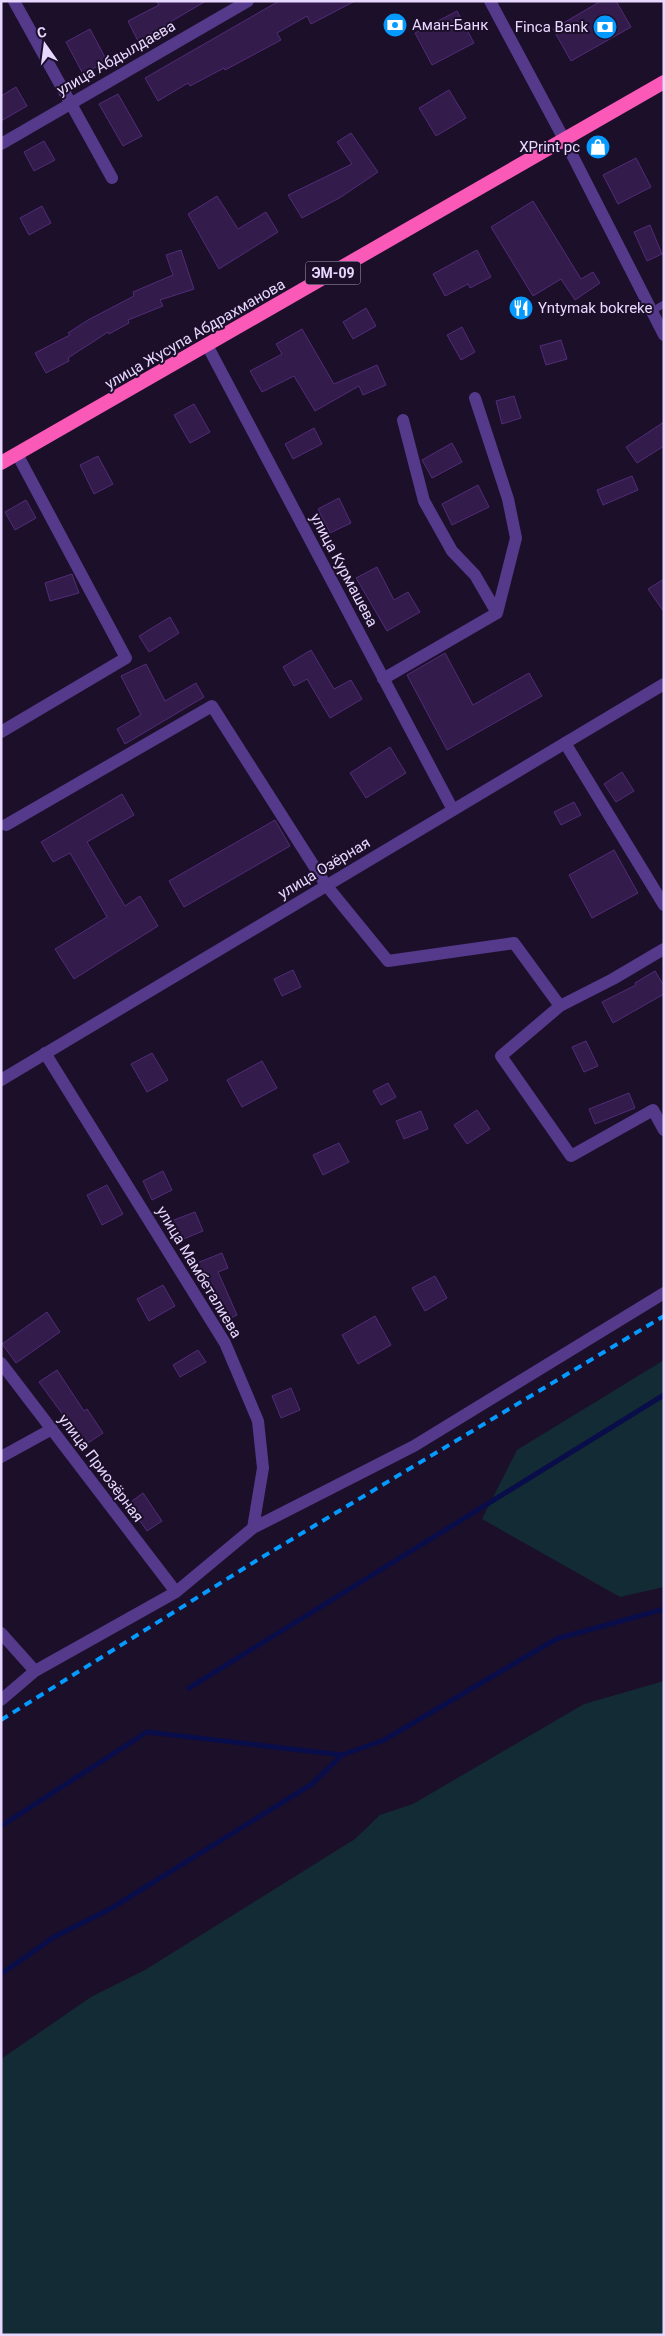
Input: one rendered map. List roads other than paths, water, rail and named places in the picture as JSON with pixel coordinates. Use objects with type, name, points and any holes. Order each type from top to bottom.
[{"type":"highway","name":"улица Жусупа Абдрахманова","points":[[1,463],[565,141],[664,82]]},
{"type":"street","points":[[14,1],[112,178]]},
{"type":"street","name":"улица Абдылдаева","points":[[1,144],[248,1]]},
{"type":"street","points":[[490,1],[565,141],[664,335]]},
{"type":"street","name":"улица Курмашева","points":[[207,345],[452,810]]},
{"type":"street","points":[[383,679],[497,613],[516,538],[508,499],[475,398]]},
{"type":"street","points":[[403,420],[424,501],[452,550],[475,575],[497,613]]},
{"type":"street","points":[[1,732],[126,658],[17,454]]},
{"type":"street","name":"улица Озёрная","points":[[1,1080],[664,684]]},
{"type":"street","points":[[6,825],[212,706],[326,885],[388,961],[514,943],[560,1006]]},
{"type":"street","points":[[565,743],[664,905]]},
{"type":"street","points":[[664,949],[614,979],[560,1006],[501,1056],[571,1156],[653,1110],[664,1130]]},
{"type":"street","name":"улица Мамбеталиева","points":[[45,1053],[225,1343],[258,1421],[263,1468],[253,1528]]},
{"type":"street","points":[[1,1700],[35,1671],[176,1592],[253,1528],[414,1446],[664,1293]]},
{"type":"street","name":"улица Приозёрная","points":[[1,1363],[176,1592]]},
{"type":"street","points":[[1,1457],[52,1429]]},
{"type":"street","points":[[1,1633],[35,1671]]},
{"type":"lane","points":[[652,311],[664,304]]},
{"type":"waterway","points":[[189,1688],[664,1395]]},
{"type":"waterway","points":[[1,1974],[54,1937],[110,1909],[312,1784],[342,1755],[384,1740],[556,1639],[664,1609]]},
{"type":"waterway","points":[[1,1826],[147,1732],[342,1755]]},
{"type":"railway","points":[[1,1720],[259,1559],[664,1316]]},
{"type":"place","name":"Аман-Банк","points":[[395,25]]},
{"type":"place","name":"Finca Bank","points":[[605,27]]},
{"type":"place","name":"XPrint pc","points":[[598,147]]},
{"type":"place","name":"Yntymak bokreke","points":[[521,308]]}]
